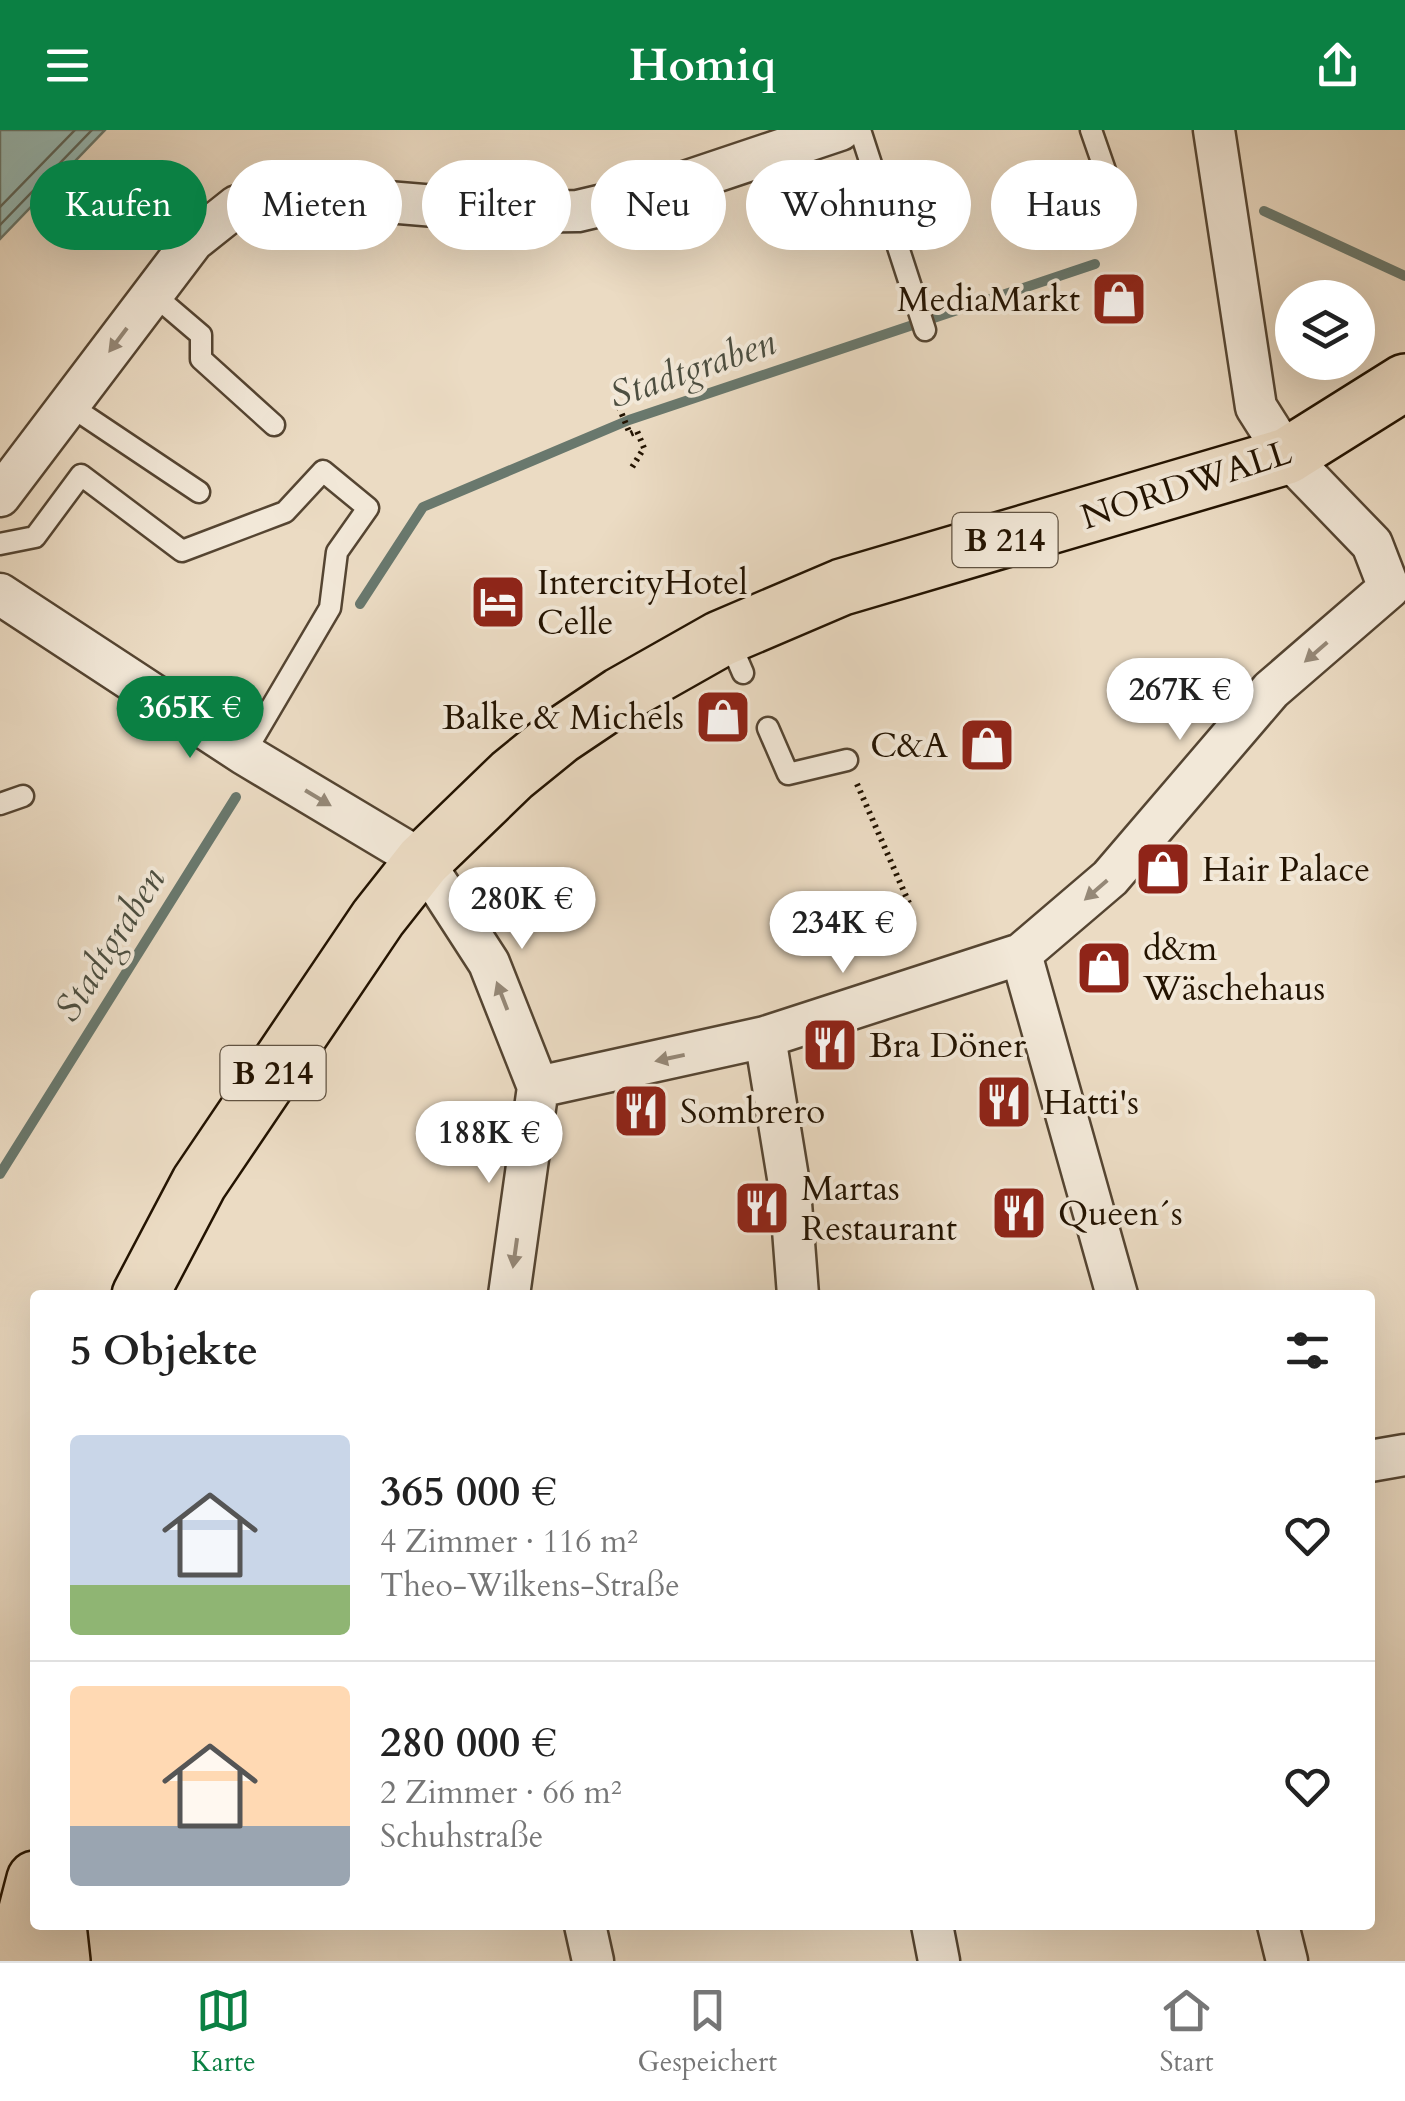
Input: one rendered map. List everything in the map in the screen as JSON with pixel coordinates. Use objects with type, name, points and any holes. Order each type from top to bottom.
[{"type":"main road","name":"NORDWALL","points":[[143,1290],[198,1183],[378,918],[423,861],[512,775],[560,736],[620,695],[735,654],[842,586],[1287,456],[1405,382]]},
{"type":"main road","points":[[19,1961],[18,1944],[30,1898]]},
{"type":"main road","points":[[59,1930],[62,1961]]},
{"type":"street","points":[[0,496],[193,242],[237,206],[292,194],[506,212],[578,211],[646,195],[840,130]]},
{"type":"street","points":[[538,1087],[765,1036],[1021,954],[1110,878],[1272,690],[1397,590],[1372,544],[1287,456],[1256,407],[1214,130]]},
{"type":"street","points":[[0,594],[244,754],[423,861],[489,962],[538,1087],[510,1290]]},
{"type":"street","points":[[1021,954],[1117,1290]]},
{"type":"street","points":[[765,1036],[790,1190],[798,1290]]},
{"type":"street","points":[[1375,1460],[1405,1454]]},
{"type":"street","points":[[586,1930],[594,1961]]},
{"type":"street","points":[[933,1930],[939,1961]]},
{"type":"street","points":[[1279,1930],[1286,1961]]},
{"type":"lane","points":[[860,130],[925,330]]},
{"type":"lane","points":[[1091,130],[1101,160]]},
{"type":"lane","points":[[153,294],[201,335],[201,358],[274,424]]},
{"type":"lane","points":[[68,405],[199,492]]},
{"type":"lane","points":[[0,544],[36,537],[80,475],[182,551],[284,512],[322,471],[368,508],[337,552],[330,608],[244,754]]},
{"type":"lane","points":[[768,728],[788,774],[847,760]]},
{"type":"lane","points":[[0,804],[24,796]]},
{"type":"path","points":[[619,407],[630,434],[637,431],[644,448],[632,470]]},
{"type":"path","points":[[847,760],[908,903]]},
{"type":"water","points":[[0,130],[105,130],[76,160],[30,160],[30,208],[0,239]]},
{"type":"waterway","name":"Stadtgraben","points":[[1264,211],[1405,276]]},
{"type":"waterway","name":"Stadtgraben","points":[[360,604],[423,507],[629,420],[1095,264]]},
{"type":"waterway","name":"Stadtgraben","points":[[0,1174],[236,797]]},
{"type":"place","name":"MediaMarkt","points":[[1119,299]]},
{"type":"place","name":"IntercityHotel Celle","points":[[498,602]]},
{"type":"place","name":"Balke & Michels","points":[[723,717]]},
{"type":"place","name":"C&A","points":[[987,745]]},
{"type":"place","name":"Hair Palace","points":[[1163,869]]},
{"type":"place","name":"d&m Wäschehaus","points":[[1104,968]]},
{"type":"place","name":"Bra Döner","points":[[830,1045]]},
{"type":"place","name":"Hatti's","points":[[1004,1102]]},
{"type":"place","name":"Sombrero","points":[[641,1111]]},
{"type":"place","name":"Martas Restaurant","points":[[762,1208]]},
{"type":"place","name":"Queen´s","points":[[1019,1213]]}]
